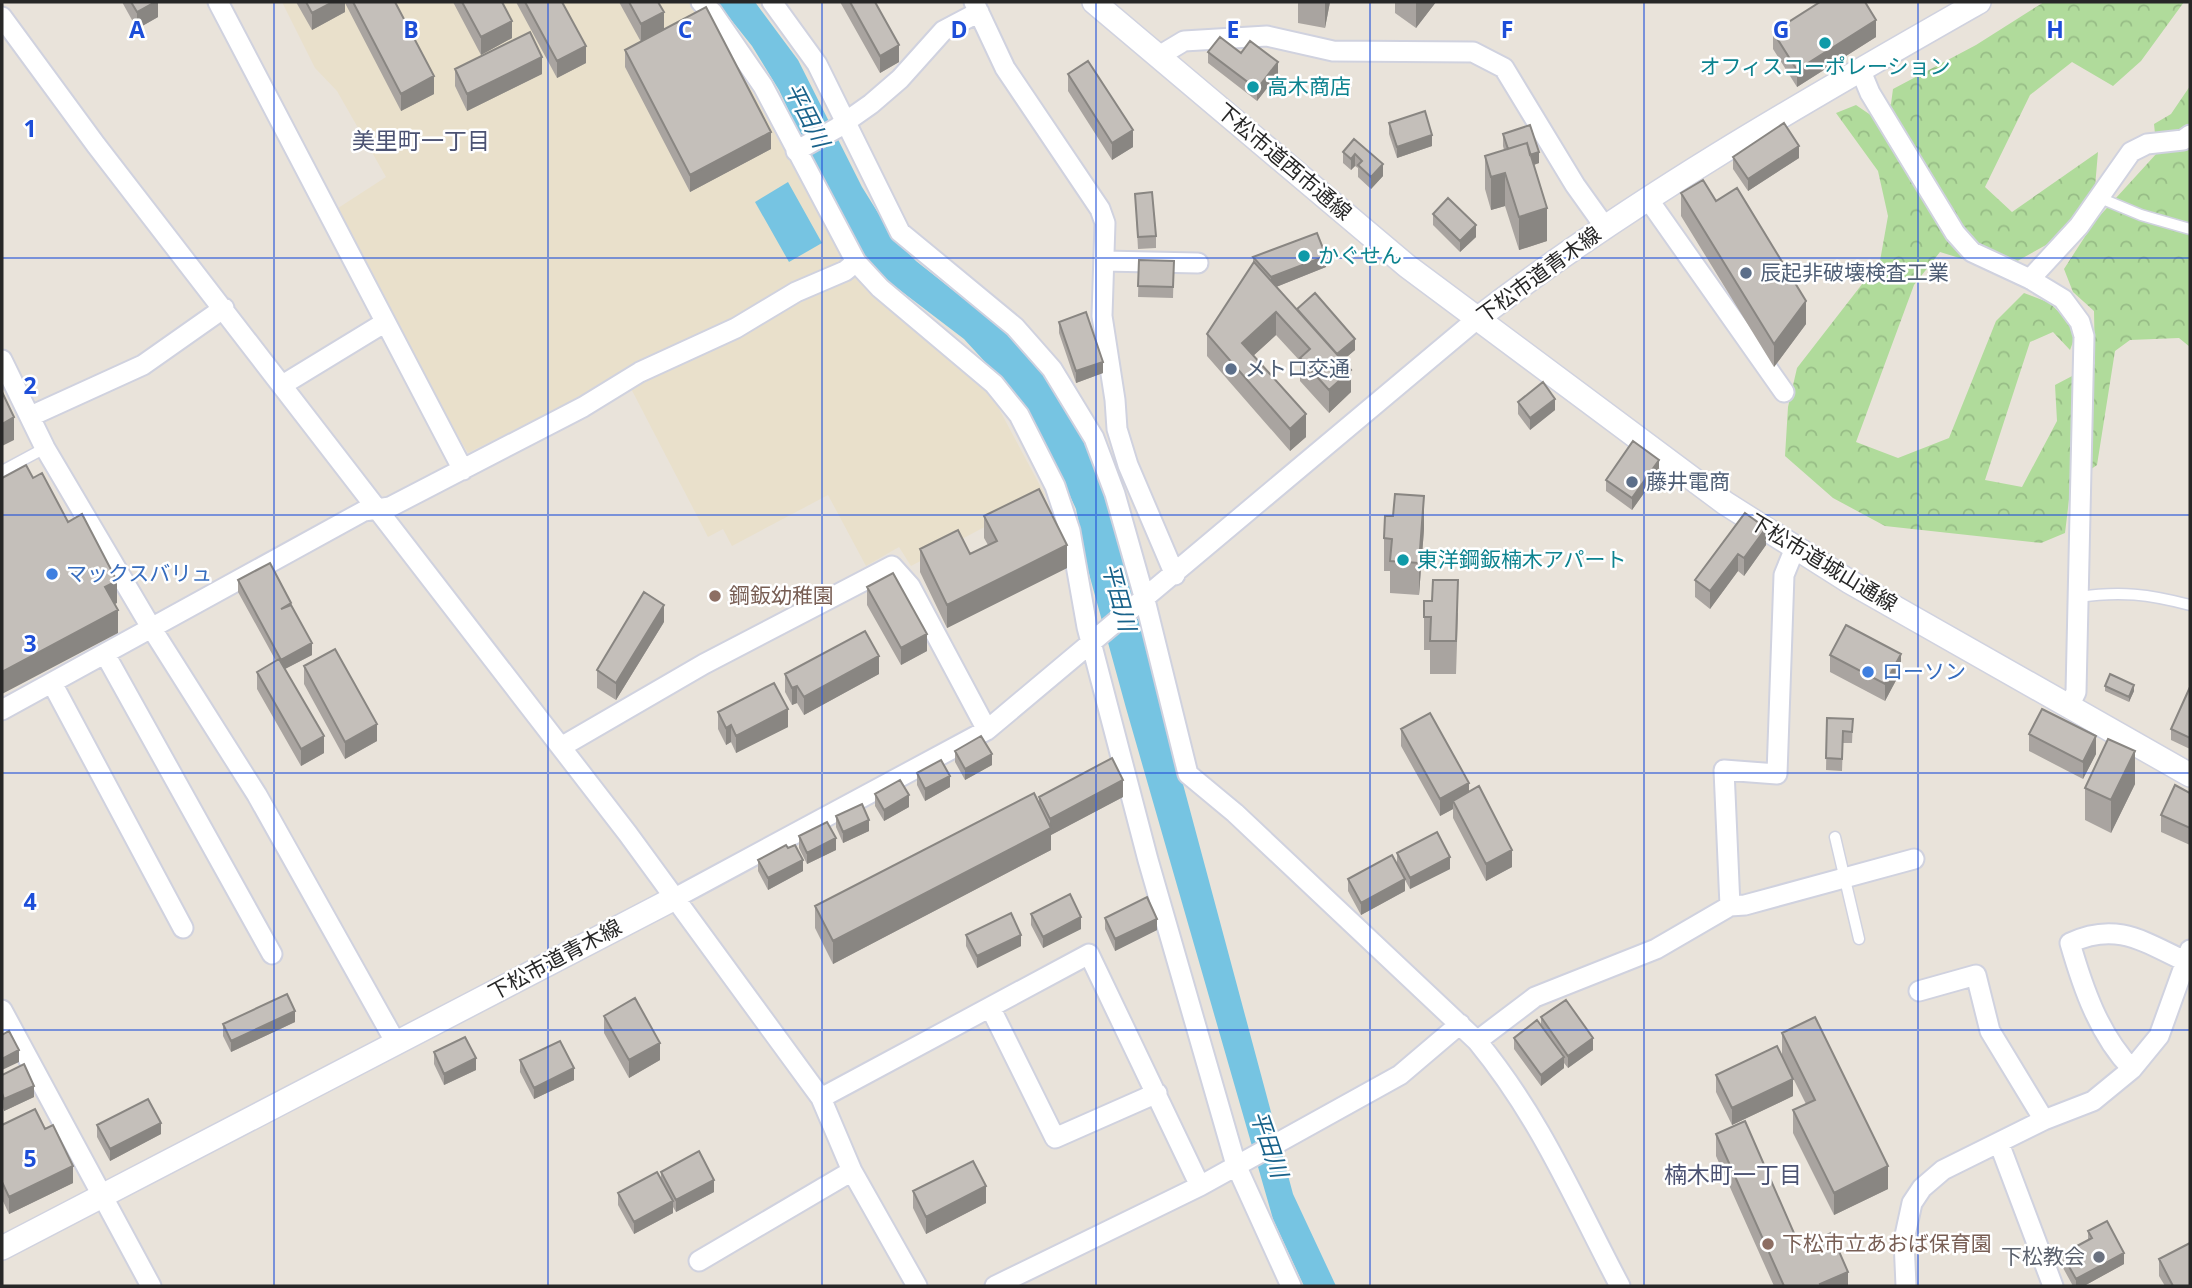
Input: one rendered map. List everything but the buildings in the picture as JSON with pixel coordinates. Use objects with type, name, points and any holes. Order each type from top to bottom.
[{"type":"street","points":[[218,2],[463,470]]},
{"type":"street","points":[[701,2],[712,12],[763,86],[799,149],[856,262],[880,288],[994,384],[1018,415],[1055,486],[1070,531],[1151,874],[1240,1163],[1291,1286]]},
{"type":"street","points":[[772,2],[817,64],[841,126],[900,232],[1015,327],[1052,369],[1094,438],[1115,494],[1188,774],[1235,813],[1477,1041],[1512,1083],[1554,1154],[1620,1286]]},
{"type":"street","name":"下松市道西市通線","points":[[1094,2],[1407,266],[1477,319]]},
{"type":"street","name":"下松市道青木線","points":[[2,1248],[675,898],[987,730],[1477,319],[1605,227],[1740,140],[1979,2]]},
{"type":"street","points":[[799,149],[841,126],[900,79],[943,31],[977,7],[1005,68],[1100,209],[1105,223],[1102,331],[1115,400],[1116,429],[1128,465],[1175,575]]},
{"type":"street","points":[[2,17],[96,145],[284,384],[375,507],[561,747],[821,1098],[852,1171],[917,1286]]},
{"type":"street","points":[[1159,56],[1184,41],[1267,36],[1333,51],[1473,52],[1504,68],[1575,185],[1605,227]]},
{"type":"street","points":[[1860,69],[1870,93],[1955,233],[1972,252],[2030,279],[2063,299],[2080,322],[2086,357],[2079,482],[2076,692],[2069,706]]},
{"type":"street","points":[[2030,279],[2100,198],[2131,152],[2147,144],[2182,140],[2190,135]]},
{"type":"street","points":[[1648,199],[1784,392]]},
{"type":"street","points":[[1104,261],[1198,263]]},
{"type":"street","points":[[2,710],[375,507],[390,507],[463,470],[583,407],[639,372],[736,328],[796,292],[845,271],[856,262]]},
{"type":"street","points":[[31,416],[143,365],[224,308]]},
{"type":"street","name":"下松市道城山通線","points":[[1477,319],[1725,503],[1795,548],[2190,775]]},
{"type":"street","points":[[284,384],[384,323]]},
{"type":"street","points":[[2,360],[45,448],[152,629],[257,795],[396,1043]]},
{"type":"street","points":[[1730,906],[1724,770],[1777,774],[1784,575],[1795,548]]},
{"type":"street","points":[[561,747],[704,664],[892,566],[910,586],[987,730]]},
{"type":"street","points":[[105,654],[272,954]]},
{"type":"street","points":[[52,683],[183,928]]},
{"type":"street","points":[[1477,1041],[1535,997],[1656,949],[1730,906],[1745,905],[1914,859]]},
{"type":"street","points":[[1906,1286],[1904,1240],[1912,1203],[1922,1188],[1943,1170],[2044,1120],[2093,1101],[2132,1069],[2159,1037],[2188,956],[2126,933],[2091,933],[2070,943],[2084,990],[2117,1053],[2132,1069]]},
{"type":"street","points":[[821,1098],[1089,954],[1200,1186]]},
{"type":"street","points":[[1919,991],[1976,975],[1990,1031],[2044,1120]]},
{"type":"street","points":[[991,1009],[1055,1138],[1157,1093]]},
{"type":"street","points":[[2,1010],[151,1286]]},
{"type":"street","points":[[995,1286],[1200,1186],[1400,1075],[1460,1024]]},
{"type":"street","points":[[1998,1143],[2053,1286]]},
{"type":"street","points":[[699,1261],[852,1171]]},
{"type":"lane","points":[[2100,198],[2141,215],[2190,229]]},
{"type":"lane","points":[[2,471],[45,448]]},
{"type":"lane","points":[[2078,597],[2114,592],[2146,594],[2190,605]]},
{"type":"lane","points":[[1835,837],[1859,939]]},
{"type":"shaded area","points":[[282,2],[688,2],[705,18],[750,87],[834,242],[857,278],[989,390],[1045,495],[911,566],[899,547],[866,566],[828,495],[732,546],[723,529],[708,537],[624,375],[468,453],[367,280],[332,212],[386,177],[337,91],[315,68]]},
{"type":"green space","points":[[2044,2],[2184,2],[2141,61],[2113,86],[2072,62],[2030,95],[1985,187],[2012,212],[2098,152],[2095,187],[2055,240],[2012,264],[1982,265],[1940,252],[1914,285],[1856,442],[1898,458],[1949,438],[1996,321],[2024,293],[2050,303],[2077,331],[2070,350],[2053,332],[2030,342],[1985,480],[2022,487],[2057,421],[2055,385],[2095,364],[2094,311],[2073,292],[2064,269],[2095,221],[2157,153],[2154,124],[2171,114],[2190,86],[2190,347],[2179,338],[2130,340],[2115,351],[2097,465],[2071,483],[2065,533],[2041,543],[1885,526],[1833,498],[1785,456],[1788,407],[1797,368],[1880,261],[1888,216],[1878,171],[1836,113],[1856,105],[1875,118],[1891,104],[1893,89],[1976,45]]},
{"type":"water","name":"平田川","points":[[717,2],[755,2],[798,60],[862,187],[893,237],[916,261],[1002,329],[1042,372],[1088,444],[1113,504],[1165,717],[1293,1194],[1336,1286],[1304,1286],[1273,1219],[1126,708],[1088,570],[1076,509],[1056,465],[1011,390],[964,339],[888,281],[860,250],[842,224],[779,90],[752,46]]},
{"type":"water","points":[[788,182],[822,243],[789,262],[755,202]]},
{"type":"place","name":"オフィスコーポレーション","points":[[1825,43]]},
{"type":"place","name":"高木商店","points":[[1253,87]]},
{"type":"place","name":"かぐせん","points":[[1304,256]]},
{"type":"place","name":"辰起非破壊検査工業","points":[[1746,273]]},
{"type":"place","name":"メトロ交通","points":[[1231,369]]},
{"type":"place","name":"藤井電商","points":[[1632,482]]},
{"type":"place","name":"東洋鋼鈑楠木アパート","points":[[1403,560]]},
{"type":"place","name":"マックスバリュ","points":[[52,574]]},
{"type":"place","name":"鋼鈑幼稚園","points":[[715,596]]},
{"type":"place","name":"ローソン","points":[[1868,672]]},
{"type":"place","name":"下松市立あおば保育園","points":[[1768,1244]]},
{"type":"place","name":"下松教会","points":[[2099,1257]]},
{"type":"district","name":"美里町一丁目","points":[[421,141]]},
{"type":"district","name":"楠木町一丁目","points":[[1733,1175]]}]
